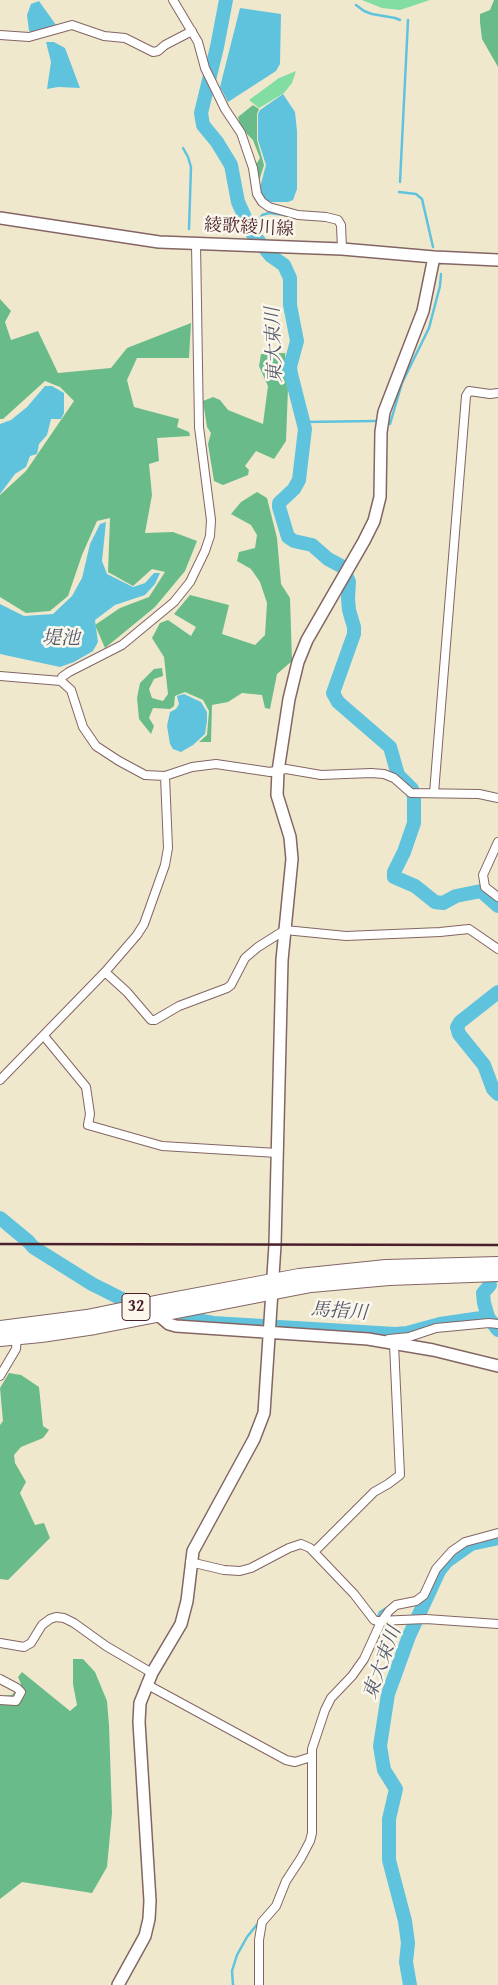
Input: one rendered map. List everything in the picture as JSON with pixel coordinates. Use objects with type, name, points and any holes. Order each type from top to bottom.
[{"type":"highway","name":"32","points":[[0,1328],[18,1332],[95,1327],[158,1314],[272,1286],[299,1276],[386,1267],[498,1264]]},
{"type":"highway","name":"32","points":[[0,1339],[18,1332],[160,1302],[272,1286],[310,1285],[389,1278],[498,1274]]},
{"type":"street","points":[[173,0],[198,42],[207,71],[225,109],[241,133],[253,168],[257,194],[262,202],[269,207],[298,215],[338,220],[341,225],[342,249]]},
{"type":"street","points":[[0,35],[29,37],[72,25],[104,36],[125,38],[153,52],[192,31]]},
{"type":"street","name":"綾歌綾川線","points":[[0,218],[158,242],[342,249],[434,257],[498,260]]},
{"type":"street","points":[[61,681],[62,677],[69,672],[122,644],[174,602],[190,582],[210,536],[211,520],[199,427],[196,243]]},
{"type":"street","points":[[118,1985],[144,1936],[149,1919],[150,1901],[138,1722],[140,1703],[146,1684],[181,1624],[187,1601],[190,1562],[193,1551],[260,1426],[264,1413],[272,1286],[282,960],[292,859],[290,837],[277,795],[278,771],[298,662],[313,628],[369,531],[377,509],[380,496],[381,432],[384,412],[423,311],[434,257]]},
{"type":"street","points":[[434,793],[466,396],[469,391],[490,394],[498,392]]},
{"type":"street","points":[[0,676],[61,681],[71,690],[83,727],[96,746],[119,762],[145,775],[165,776],[192,767],[216,764],[270,772],[286,769],[321,775],[384,774],[394,778],[413,793],[480,794],[498,798]]},
{"type":"street","points":[[0,1080],[105,972],[137,935],[144,924],[165,865],[168,848],[165,776]]},
{"type":"street","points":[[498,842],[483,875],[485,887],[498,897]]},
{"type":"street","points":[[105,972],[127,992],[151,1020],[155,1020],[179,1006],[227,988],[245,958],[258,946],[285,930],[346,936],[469,929],[498,949]]},
{"type":"street","points":[[44,1036],[86,1087],[90,1114],[88,1125],[162,1146],[277,1153]]},
{"type":"street","points":[[158,1314],[169,1324],[176,1326],[269,1328],[379,1341],[453,1354],[498,1366]]},
{"type":"street","points":[[379,1341],[409,1337],[436,1328],[494,1324]]},
{"type":"street","points":[[0,1376],[16,1349],[18,1332]]},
{"type":"street","points":[[314,1552],[374,1492],[400,1475],[394,1344]]},
{"type":"street","points":[[259,1985],[259,1940],[262,1922],[276,1906],[286,1881],[310,1841],[312,1833],[311,1786],[313,1766],[310,1758],[325,1710],[331,1698],[352,1676],[364,1659],[381,1622],[389,1611],[396,1606],[416,1601],[424,1595],[436,1569],[452,1551],[465,1542],[498,1533]]},
{"type":"street","points":[[190,1562],[224,1570],[240,1571],[251,1568],[289,1548],[301,1544],[314,1552],[354,1594],[374,1620],[381,1622],[417,1620],[498,1624]]},
{"type":"street","points":[[0,1642],[24,1647],[31,1643],[42,1625],[50,1619],[56,1617],[64,1618],[152,1673]]},
{"type":"street","points":[[0,1678],[21,1692],[16,1701],[0,1700]]},
{"type":"street","points":[[146,1684],[286,1760],[295,1762],[310,1758]]},
{"type":"green space","points":[[362,0],[430,0],[400,10],[382,8]]},
{"type":"green space","points":[[494,0],[498,0],[498,67],[482,39],[480,22],[480,14],[490,10]]},
{"type":"green space","points":[[296,71],[292,83],[284,93],[259,108],[249,100],[279,78]]},
{"type":"green space","points":[[253,105],[259,109],[257,114],[257,140],[264,165],[259,181],[257,180],[255,166],[260,158],[253,140],[241,128],[238,117]]},
{"type":"green space","points":[[0,299],[11,311],[5,322],[11,340],[38,331],[58,373],[111,368],[127,348],[191,323],[189,358],[137,358],[127,380],[134,407],[179,419],[177,427],[189,432],[190,436],[157,438],[159,461],[149,464],[152,495],[145,533],[173,532],[197,541],[185,571],[155,607],[105,648],[95,625],[120,608],[149,597],[165,572],[152,569],[133,586],[108,572],[110,518],[97,521],[82,555],[68,596],[50,611],[26,613],[0,597],[0,495],[26,471],[74,401],[60,387],[45,381],[3,419],[0,419]]},
{"type":"green space","points":[[285,353],[288,388],[286,441],[274,459],[256,451],[245,466],[249,470],[248,475],[223,485],[214,481],[208,444],[211,433],[207,427],[203,401],[213,397],[220,400],[228,410],[263,424],[268,386],[259,366],[261,354]]},
{"type":"green space","points":[[257,492],[267,498],[277,538],[281,584],[290,598],[292,661],[277,674],[270,709],[265,708],[262,695],[242,693],[228,702],[212,705],[211,742],[199,742],[207,735],[209,711],[203,700],[185,692],[175,696],[174,706],[170,709],[153,708],[149,718],[154,726],[151,734],[139,719],[137,698],[140,683],[154,669],[162,668],[163,676],[154,679],[149,689],[152,698],[163,701],[168,694],[164,657],[152,638],[160,623],[168,620],[191,636],[196,627],[174,614],[190,595],[229,605],[222,634],[255,645],[265,635],[267,603],[260,582],[251,569],[237,561],[239,552],[255,548],[257,535],[251,525],[231,514],[241,502]]},
{"type":"green space","points":[[9,1373],[21,1375],[39,1387],[43,1426],[49,1430],[43,1438],[21,1447],[14,1455],[15,1463],[26,1482],[20,1493],[35,1525],[44,1523],[50,1538],[8,1580],[0,1579],[0,1425],[3,1421],[0,1388]]},
{"type":"green space","points":[[73,1659],[83,1659],[95,1672],[107,1701],[112,1813],[107,1867],[92,1893],[22,1882],[0,1899],[0,1696],[12,1695],[21,1684],[18,1677],[22,1672],[70,1711],[77,1705],[73,1684]]},
{"type":"water","points":[[39,1],[56,25],[34,33],[29,31],[27,15],[31,4]]},
{"type":"water","points":[[240,8],[281,14],[280,64],[276,71],[228,102],[220,87]]},
{"type":"water","points":[[46,42],[54,42],[65,48],[80,88],[58,87],[47,89],[51,62]]},
{"type":"water","points":[[283,94],[295,112],[297,131],[297,189],[293,200],[288,202],[267,202],[259,191],[266,165],[258,140],[258,114],[260,110]]},
{"type":"water","points":[[45,386],[52,386],[64,393],[64,413],[61,419],[51,419],[47,435],[39,444],[37,454],[30,456],[26,467],[15,474],[0,494],[0,424],[11,420],[27,407]]},
{"type":"water","name":"堤池","points":[[106,522],[102,561],[107,574],[133,587],[145,583],[154,573],[160,573],[155,584],[145,595],[115,605],[95,620],[98,642],[93,651],[74,662],[60,667],[0,654],[0,604],[24,616],[53,614],[72,596],[82,578],[90,544],[100,524]]},
{"type":"water","points":[[184,694],[201,702],[207,712],[207,721],[205,734],[193,745],[181,752],[173,749],[170,744],[167,726],[170,712],[176,709],[179,704],[177,696]]},
{"type":"waterway","name":"東大束川","points":[[226,0],[201,113],[203,125],[217,142],[231,165],[238,202],[252,233],[271,256],[284,265],[290,278],[290,305],[297,341],[290,367],[305,429],[299,480],[294,489],[279,503],[279,507],[288,537],[294,541],[312,545],[328,559],[343,567],[349,582],[349,610],[354,634],[333,693],[338,702],[390,747],[398,775],[412,789],[414,797],[414,823],[404,852],[394,872],[394,877],[415,886],[435,902],[443,903],[456,896],[481,891],[498,906]]},
{"type":"waterway","points":[[356,5],[372,14],[400,20]]},
{"type":"waterway","points":[[400,182],[408,20]]},
{"type":"waterway","points":[[183,148],[191,167],[189,229]]},
{"type":"waterway","points":[[399,192],[416,194],[422,199],[433,247]]},
{"type":"waterway","points":[[252,233],[262,215],[269,213],[285,215]]},
{"type":"waterway","points":[[390,424],[402,383],[429,328],[440,286],[441,274]]},
{"type":"waterway","points":[[303,422],[376,421]]},
{"type":"waterway","name":"東大束川","points":[[498,992],[460,1022],[457,1027],[459,1034],[484,1065],[493,1089],[498,1094]]},
{"type":"waterway","name":"馬指川","points":[[0,1218],[33,1247],[92,1284],[122,1299]]},
{"type":"waterway","name":"東大束川","points":[[490,1285],[483,1293],[484,1303],[488,1317],[498,1330]]},
{"type":"waterway","name":"馬指川","points":[[186,1318],[213,1323],[395,1334],[407,1333],[440,1324],[488,1317]]},
{"type":"waterway","name":"東大束川","points":[[410,1985],[406,1962],[408,1943],[405,1921],[389,1860],[389,1819],[396,1789],[384,1770],[380,1746],[388,1694],[409,1636],[439,1571],[447,1561],[471,1544],[498,1538]]},
{"type":"waterway","points":[[378,1617],[380,1612],[391,1605]]},
{"type":"waterway","points":[[385,1627],[401,1659]]},
{"type":"waterway","points":[[233,1985],[232,1971],[237,1955],[247,1937],[259,1922]]},
{"type":"railway","points":[[0,1244],[498,1245]]}]
